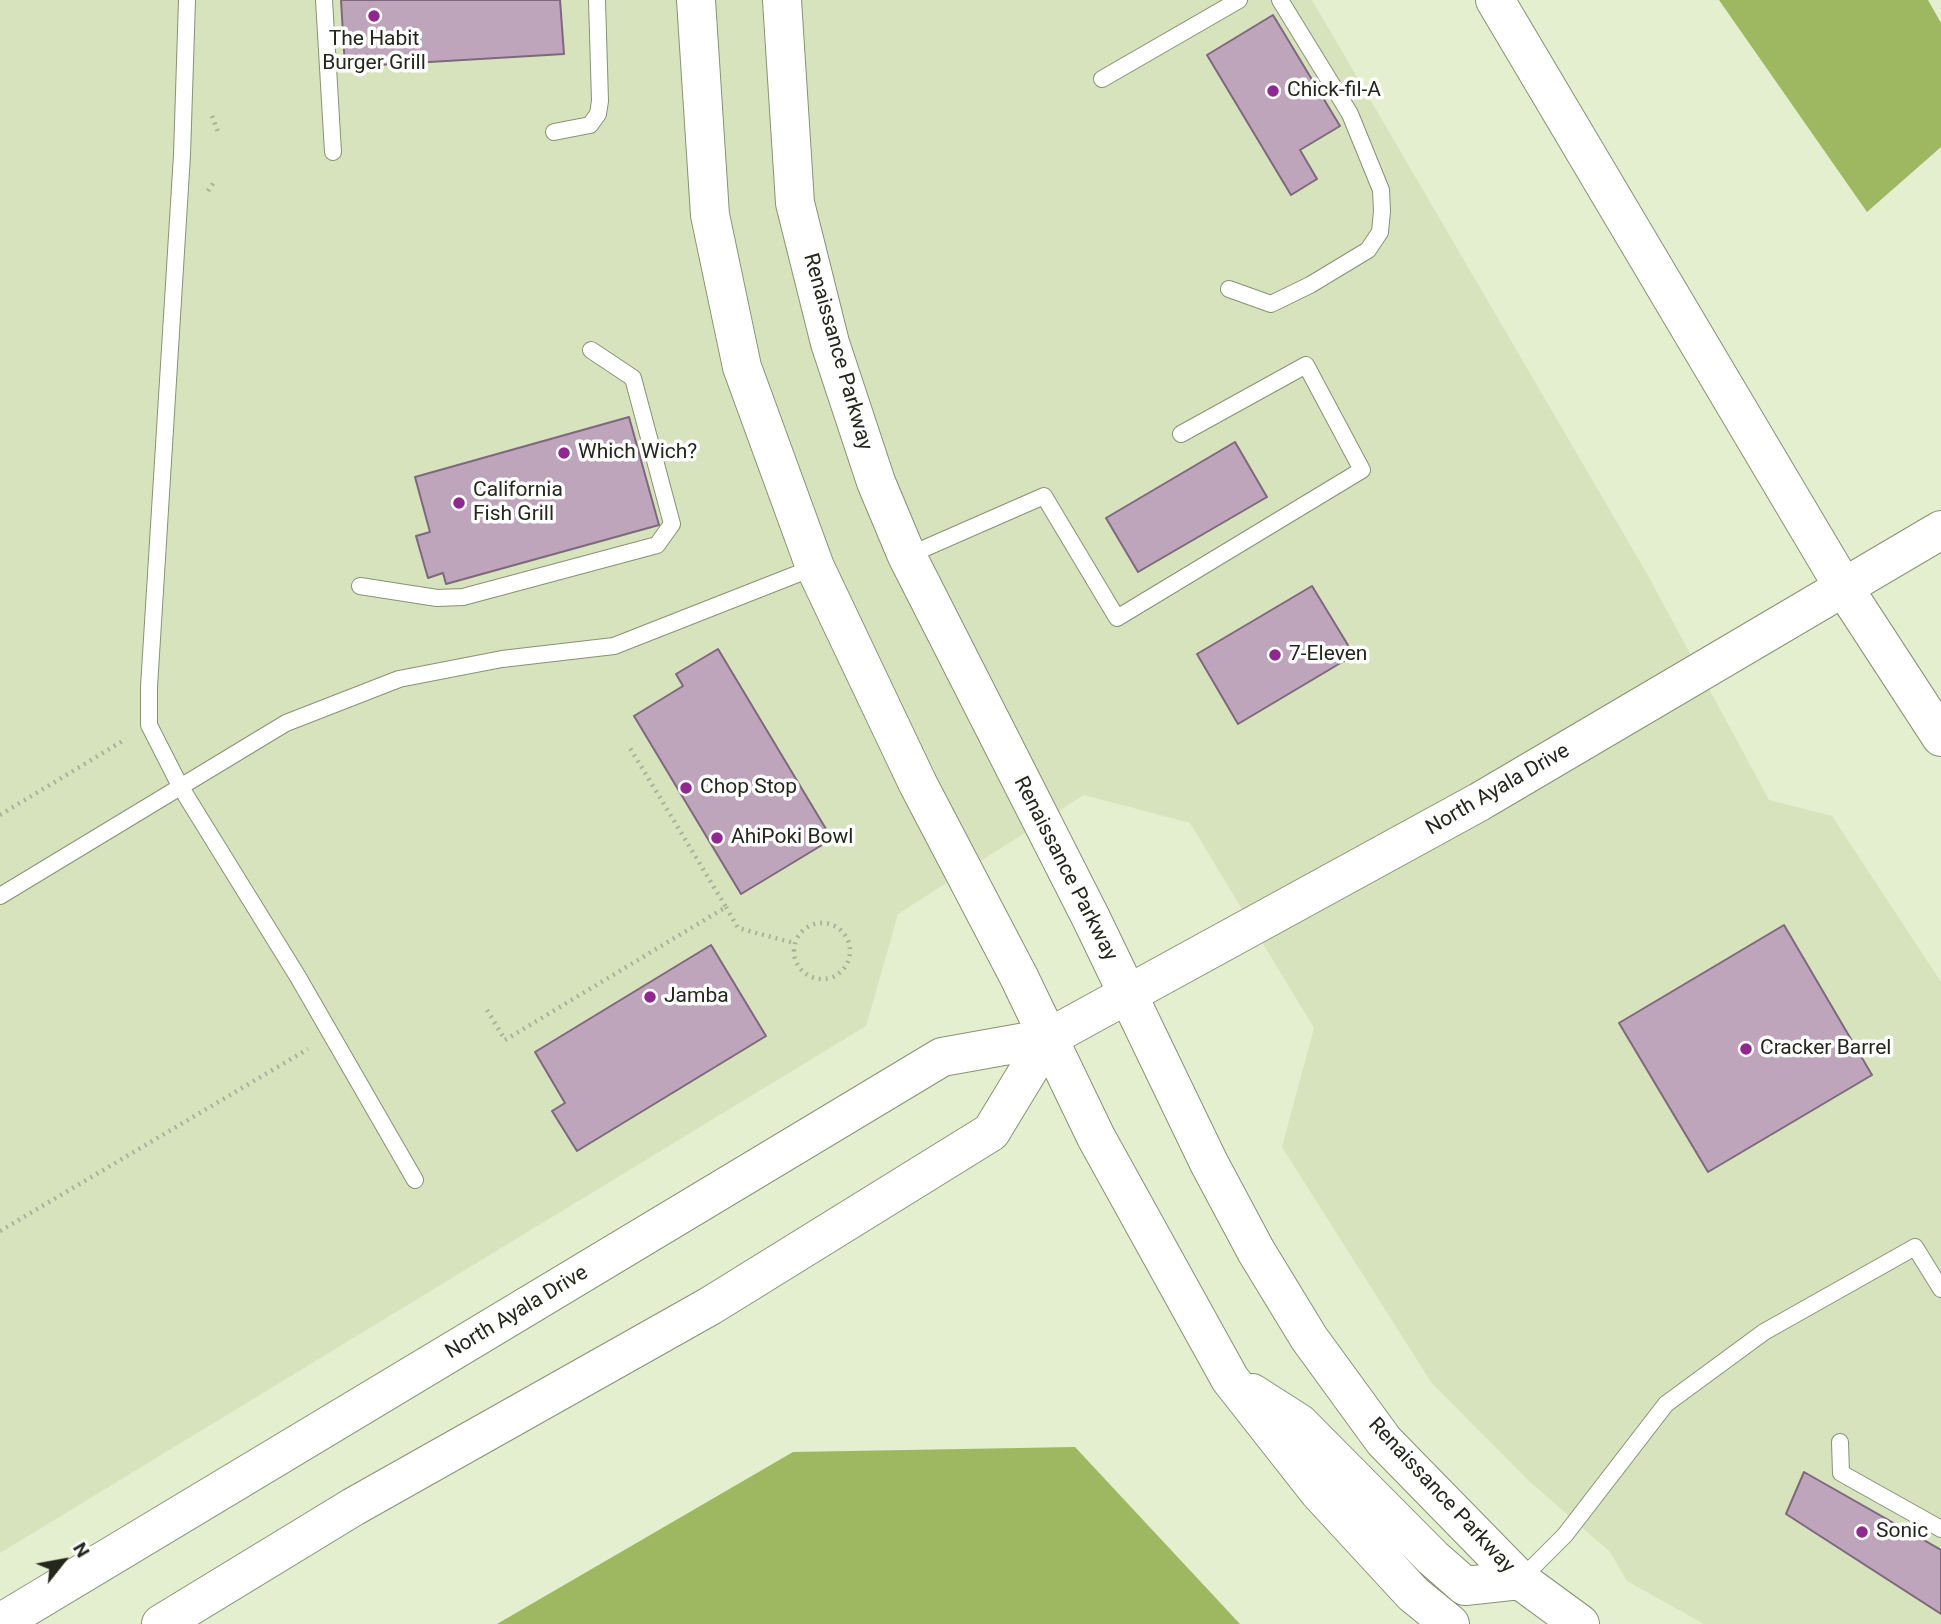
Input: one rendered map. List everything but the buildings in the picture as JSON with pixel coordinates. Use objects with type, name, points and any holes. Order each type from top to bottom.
[{"type":"main road","points":[[696,0],[710,215],[739,354],[815,567],[918,783],[1019,977],[1096,1137],[1230,1379],[1318,1491],[1413,1594],[1450,1624]]},
{"type":"main road","name":"Renaissance Parkway","points":[[782,0],[794,203],[831,343],[876,482],[907,556],[1091,918],[1209,1163],[1256,1251],[1309,1338],[1384,1441],[1520,1580],[1580,1624]]},
{"type":"main road","points":[[1495,0],[1844,588],[1941,737]]},
{"type":"main road","name":"North Ayala Drive","points":[[0,1623],[942,1057],[1048,1038],[1479,802],[1941,530]]},
{"type":"main road","name":"North Ayala Drive","points":[[161,1624],[353,1507],[710,1306],[991,1132],[1048,1038]]},
{"type":"main road","points":[[1230,1379],[1300,1423],[1433,1558],[1465,1586],[1520,1580]]},
{"type":"lane","points":[[187,0],[182,155],[149,725],[180,786],[298,978],[415,1180]]},
{"type":"lane","points":[[324,0],[333,152]]},
{"type":"lane","points":[[554,132],[590,125],[598,114],[600,101],[597,0]]},
{"type":"lane","points":[[1102,79],[1239,0]]},
{"type":"lane","points":[[1229,289],[1271,304],[1310,285],[1368,250],[1380,232],[1381,190],[1350,114],[1280,0]]},
{"type":"lane","points":[[360,586],[438,598],[463,597],[657,545],[672,524],[633,378],[591,350]]},
{"type":"lane","points":[[907,556],[1044,496],[1117,618],[1362,470],[1306,365],[1181,434]]},
{"type":"lane","points":[[0,896],[286,723],[399,680],[502,659],[614,646],[815,567]]},
{"type":"lane","points":[[1520,1580],[1565,1535],[1666,1404],[1764,1332],[1914,1247],[1941,1289]]},
{"type":"lane","points":[[1840,1442],[1840,1473],[1941,1528]]},
{"type":"path","points":[[0,815],[126,739]]},
{"type":"path","points":[[630,748],[738,928],[794,943]]},
{"type":"path","points":[[487,1010],[505,1040],[726,907]]},
{"type":"path","points":[[815,924],[833,925],[847,939],[849,957],[840,973],[824,979],[814,978],[806,975],[795,961],[794,943],[799,934],[815,924]]},
{"type":"path","points":[[0,1231],[309,1049]]},
{"type":"shaded area","points":[[0,0],[1312,0],[1646,572],[1769,800],[1832,816],[1941,982],[1941,1624],[1704,1624],[1627,1581],[1610,1552],[1528,1480],[1431,1382],[1282,1147],[1314,1028],[1190,823],[1084,795],[898,914],[866,1026],[0,1553]]},
{"type":"shaded area","points":[[1719,0],[1928,0],[1941,23],[1941,147],[1867,212]]},
{"type":"shaded area","points":[[1075,1447],[1240,1624],[497,1624],[793,1452]]},
{"type":"place","name":"The Habit Burger Grill","points":[[374,16]]},
{"type":"place","name":"Chick-fil-A","points":[[1273,91]]},
{"type":"place","name":"Which Wich?","points":[[564,453]]},
{"type":"place","name":"California Fish Grill","points":[[459,503]]},
{"type":"place","name":"7-Eleven","points":[[1275,655]]},
{"type":"place","name":"Chop Stop","points":[[686,788]]},
{"type":"place","name":"AhiPoki Bowl","points":[[717,838]]},
{"type":"place","name":"Jamba","points":[[650,997]]},
{"type":"place","name":"Cracker Barrel","points":[[1746,1049]]},
{"type":"place","name":"Sonic","points":[[1862,1532]]}]
